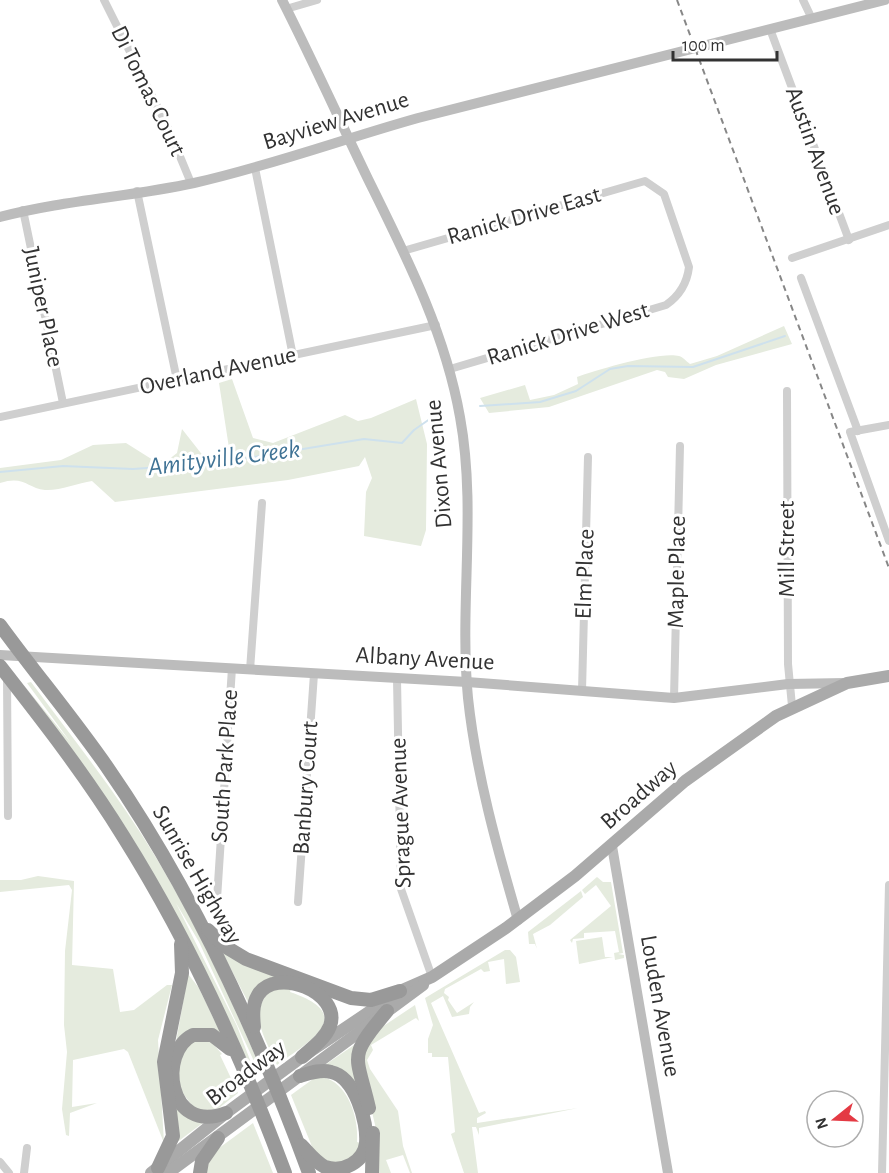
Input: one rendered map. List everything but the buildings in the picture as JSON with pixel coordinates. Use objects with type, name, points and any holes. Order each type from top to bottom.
[{"type":"highway","name":"Sunrise Highway","points":[[0,625],[107,767],[197,919],[254,1033],[309,1173]]},
{"type":"highway","name":"Sunrise Highway","points":[[3,670],[88,782],[144,870],[181,936],[236,1056],[280,1166],[285,1173]]},
{"type":"highway","points":[[197,919],[226,946],[246,959],[351,998],[371,1000],[400,991]]},
{"type":"highway","points":[[159,1171],[173,1136],[164,1062],[182,972],[181,936]]},
{"type":"highway","points":[[254,1033],[255,1002],[266,987],[284,982],[317,994],[328,1005],[330,1024],[297,1070]]},
{"type":"highway","points":[[372,1173],[374,1149],[371,1119],[357,1063],[364,1039],[387,1011]]},
{"type":"highway","points":[[231,1109],[214,1118],[196,1116],[181,1105],[175,1088],[175,1057],[182,1042],[193,1035],[205,1033],[220,1039],[236,1056]]},
{"type":"highway","points":[[297,1070],[325,1071],[342,1077],[357,1100],[366,1141],[360,1158],[340,1170],[324,1166],[297,1140]]},
{"type":"highway","points":[[200,1173],[201,1165],[218,1137]]},
{"type":"main road","name":"Broadway","points":[[159,1171],[218,1137],[242,1120],[297,1070],[400,991],[432,977],[518,920],[612,846],[685,782],[792,706],[847,683],[889,676]]},
{"type":"main road","name":"Broadway","points":[[159,1171],[231,1109],[297,1070],[417,992],[432,977]]},
{"type":"street","name":"Di Tomas Court","points":[[104,0],[169,130],[191,183]]},
{"type":"street","points":[[284,5],[317,0]]},
{"type":"street","points":[[804,0],[812,19]]},
{"type":"street","name":"Bayview Avenue","points":[[0,217],[23,210],[191,183],[255,168],[348,137],[885,0]]},
{"type":"street","name":"Dixon Avenue","points":[[284,5],[403,251],[436,325],[450,369],[461,419],[465,472],[467,682],[479,768],[518,920]]},
{"type":"street","name":"Austin Avenue","points":[[770,29],[849,240]]},
{"type":"street","points":[[255,168],[292,356]]},
{"type":"street","name":"Ranick Drive East","points":[[403,251],[645,181],[664,194],[689,267],[688,279],[680,291]]},
{"type":"street","points":[[137,191],[177,380]]},
{"type":"street","name":"Juniper Place","points":[[23,210],[63,404]]},
{"type":"street","points":[[792,258],[889,225]]},
{"type":"street","points":[[801,278],[889,541]]},
{"type":"street","name":"Ranick Drive West","points":[[450,369],[666,305],[680,291]]},
{"type":"street","name":"Overland Avenue","points":[[0,417],[436,325]]},
{"type":"street","name":"Mill Street","points":[[787,391],[788,684],[792,706]]},
{"type":"street","points":[[854,431],[889,425]]},
{"type":"street","name":"Maple Place","points":[[674,698],[680,446]]},
{"type":"street","name":"Elm Place","points":[[582,691],[588,457]]},
{"type":"street","points":[[250,670],[262,503]]},
{"type":"street","name":"Albany Avenue","points":[[0,655],[467,682],[674,698],[788,684],[847,683]]},
{"type":"street","name":"South Park Place","points":[[217,899],[232,668]]},
{"type":"street","points":[[3,670],[8,816]]},
{"type":"street","name":"Banbury Court","points":[[298,902],[314,674]]},
{"type":"street","name":"Sprague Avenue","points":[[397,679],[401,888],[432,977]]},
{"type":"street","name":"Louden Avenue","points":[[612,846],[668,1173]]},
{"type":"street","points":[[882,1173],[886,1118],[889,885]]},
{"type":"street","points":[[24,1173],[27,1148]]},
{"type":"street","points":[[0,1162],[9,1173]]},
{"type":"shaded area","points":[[784,326],[792,344],[716,365],[684,379],[668,377],[665,372],[657,370],[549,407],[489,413],[480,398],[525,385],[530,400],[554,395],[578,384],[577,377],[658,356],[679,356],[690,364],[717,356]]},
{"type":"shaded area","points":[[232,379],[253,438],[273,443],[345,415],[358,421],[371,418],[416,399],[427,444],[426,530],[421,546],[364,536],[366,492],[372,478],[365,457],[359,466],[288,480],[115,502],[92,481],[50,490],[39,489],[15,480],[0,483],[0,468],[61,460],[93,445],[126,443],[153,460],[168,460],[177,453],[182,429],[204,457],[229,448],[219,383]]},
{"type":"shaded area","points":[[31,682],[115,795],[165,873],[217,970],[261,1070],[259,1072],[199,942],[176,903],[237,1026],[255,1073],[252,1073],[229,1020],[178,919],[90,777],[23,684],[71,743],[27,683]]},
{"type":"shaded area","points":[[38,876],[74,881],[72,965],[113,969],[120,1012],[134,1010],[167,985],[172,985],[158,1040],[164,1143],[128,1052],[124,1049],[73,1060],[72,1107],[97,1103],[70,1113],[69,1136],[66,1135],[62,1109],[67,1052],[64,1025],[65,951],[72,890],[69,885],[0,892],[0,880],[21,880]]},
{"type":"shaded area","points":[[597,877],[603,882],[611,882],[623,953],[618,954],[624,955],[624,958],[615,960],[614,953],[619,952],[615,931],[584,933],[584,938],[573,939],[572,943],[570,940],[611,906],[596,885],[585,894],[582,890]]},
{"type":"shaded area","points":[[581,891],[583,897],[550,925],[533,934],[537,949],[535,944],[529,944],[528,932]]},
{"type":"shaded area","points":[[602,937],[605,957],[613,957],[579,964],[576,941]]},
{"type":"shaded area","points":[[219,946],[275,973],[274,981],[249,1004]]},
{"type":"shaded area","points":[[505,950],[510,950],[516,957],[520,982],[506,984],[504,959],[488,962],[490,971],[484,972],[481,969],[445,989],[444,993],[449,997],[448,1000],[457,1013],[474,1002],[469,1014],[452,1017],[443,996],[431,1003],[479,1113],[485,1111],[486,1113],[477,1118],[477,1123],[578,1108],[479,1128],[479,1135],[476,1127],[472,1127],[478,1173],[464,1173],[451,1134],[455,1132],[448,1057],[432,1057],[432,1053],[428,1053],[428,1039],[433,1025],[425,998]]},
{"type":"shaded area","points":[[188,974],[199,988],[220,1032],[176,1042]]},
{"type":"shaded area","points":[[273,988],[291,989],[290,992],[310,1001],[321,1010],[324,1019],[314,1037],[277,1065],[263,1035],[259,1016],[265,997]]},
{"type":"shaded area","points":[[415,1005],[419,1021],[416,1018],[371,1045],[373,1050],[367,1060],[370,1069],[398,1111],[403,1146],[412,1173],[403,1155],[386,1160],[391,1173],[375,1173],[376,1129],[363,1073],[365,1050],[379,1029]]},
{"type":"shaded area","points":[[206,1036],[222,1054],[220,1055],[238,1093],[219,1108],[198,1112],[181,1089],[177,1067],[181,1047]]},
{"type":"shaded area","points":[[357,1043],[356,1084],[325,1065]]},
{"type":"shaded area","points":[[322,1077],[331,1080],[345,1093],[354,1112],[357,1142],[361,1143],[358,1154],[342,1166],[321,1160],[313,1149],[291,1095],[313,1079]]},
{"type":"shaded area","points":[[176,1104],[204,1122],[176,1143]]},
{"type":"shaded area","points":[[253,1123],[273,1173],[205,1173],[211,1154]]},
{"type":"waterway","name":"Amityville Creek","points":[[480,406],[540,402],[576,391],[610,369],[628,366],[693,367],[785,336]]},
{"type":"waterway","name":"Amityville Creek","points":[[0,472],[63,466],[133,469],[217,463],[364,439],[402,443],[414,430],[437,414]]},
{"type":"railway","points":[[677,0],[889,568]]}]
